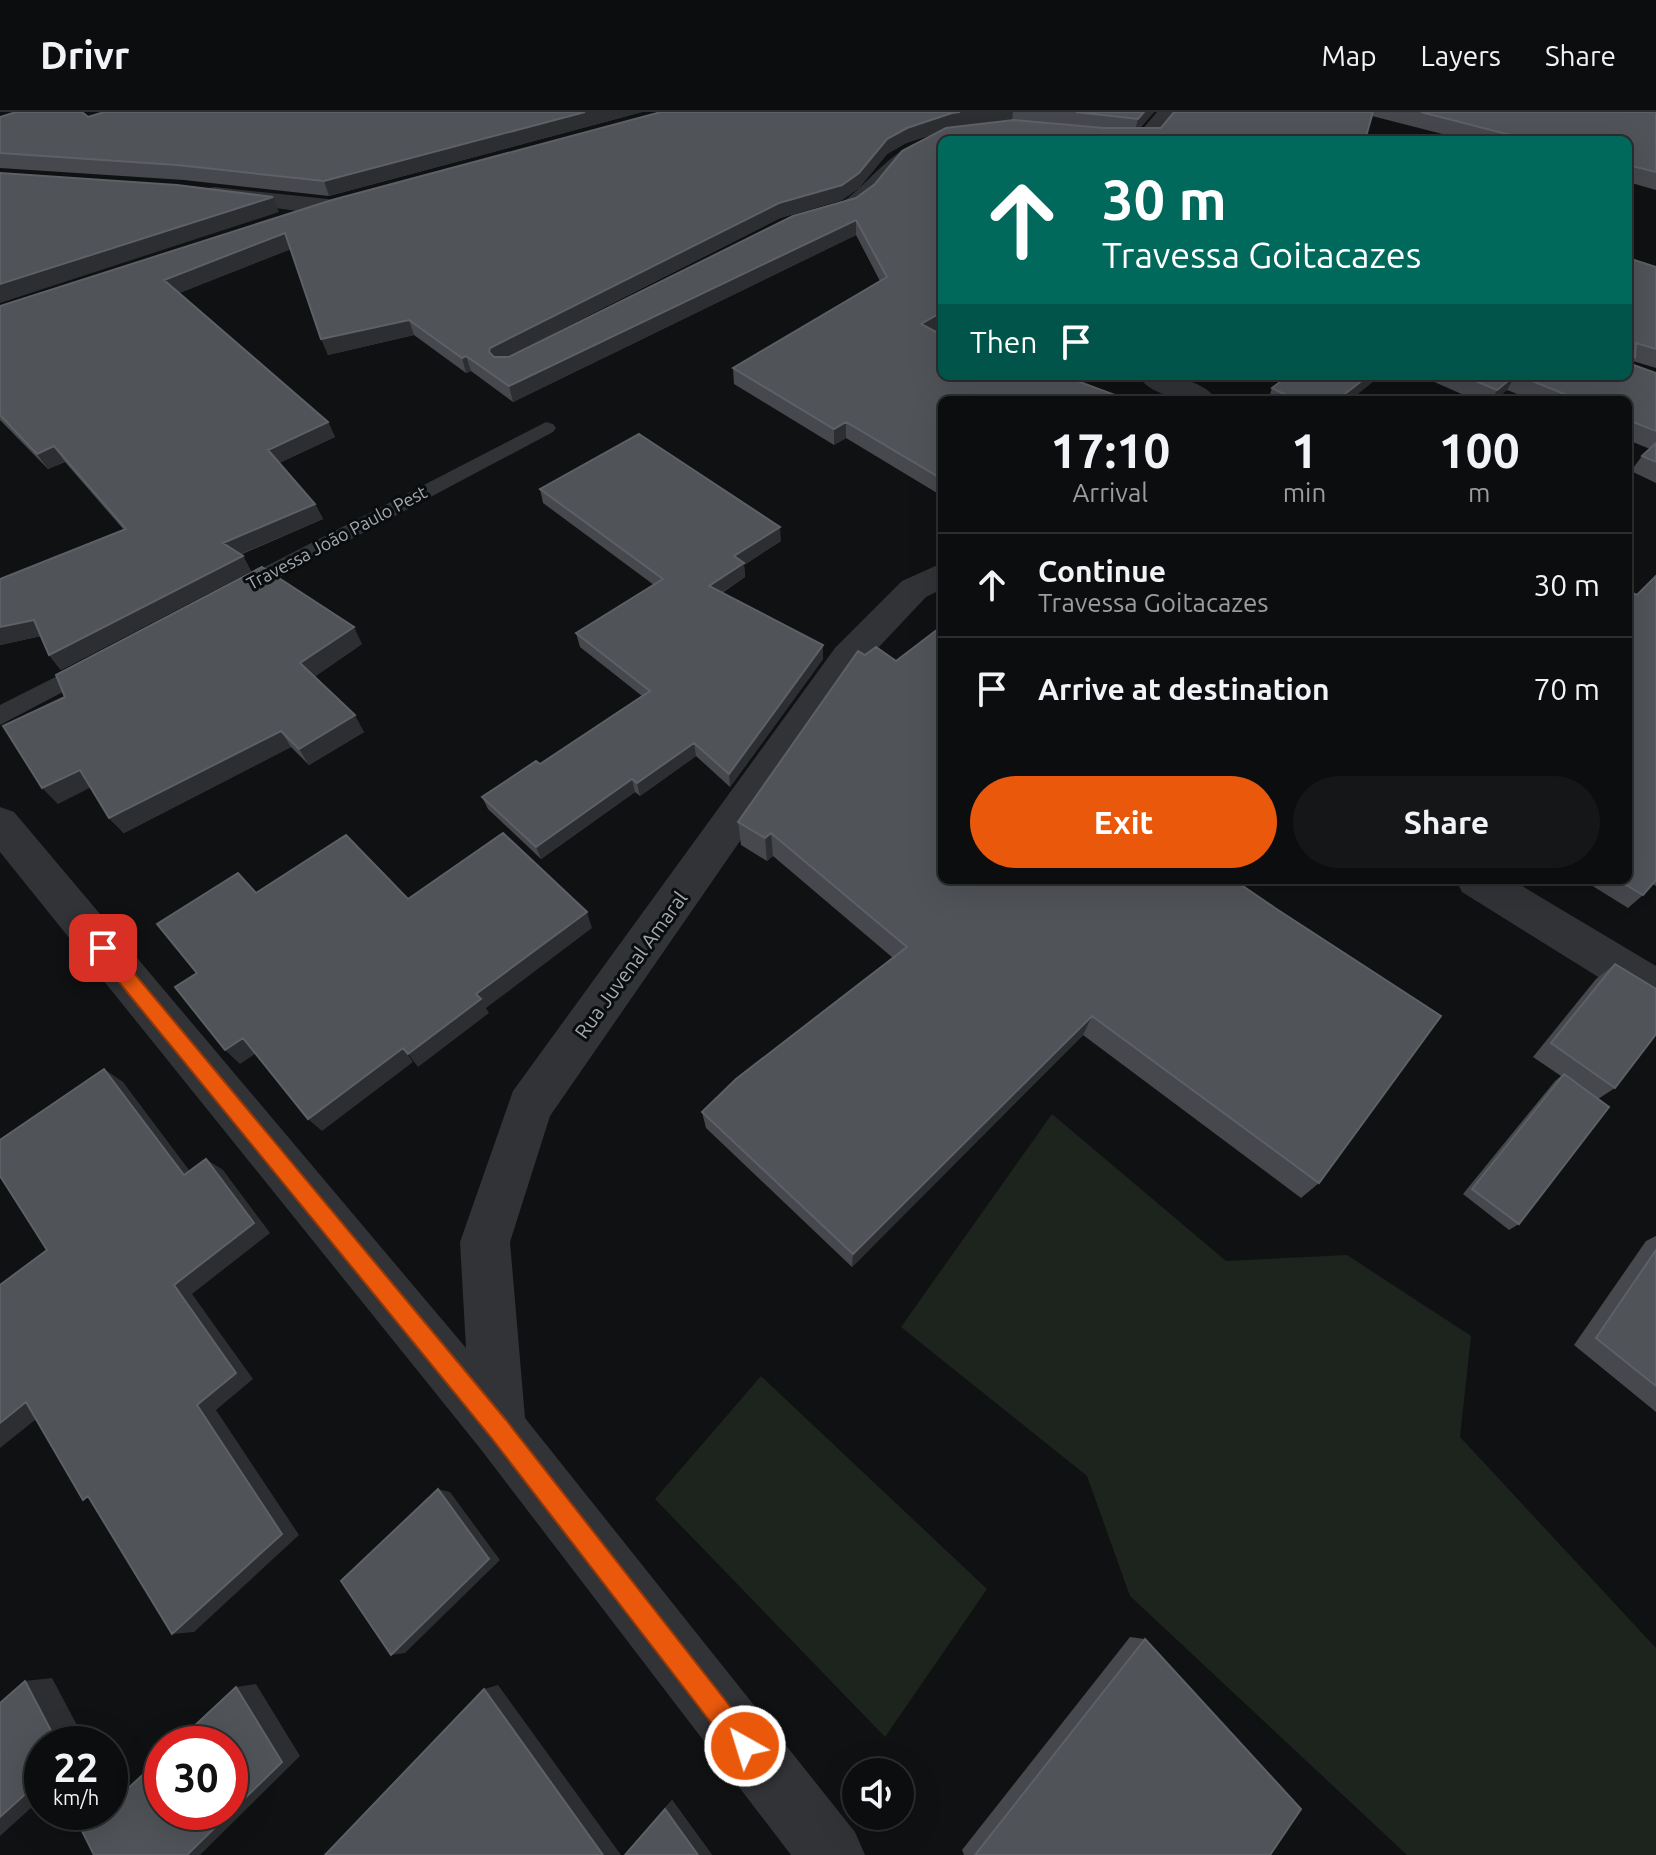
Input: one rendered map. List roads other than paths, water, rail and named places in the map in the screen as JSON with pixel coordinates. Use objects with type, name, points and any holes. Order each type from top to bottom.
[{"type":"street","points":[[1148,136],[1169,112]]},
{"type":"street","points":[[184,190],[328,207]]},
{"type":"street","points":[[1161,380],[1194,396]]},
{"type":"street","name":"Rua Juvenal Amaral","points":[[498,1428],[485,1242],[530,1106],[848,657],[914,589],[938,576]]},
{"type":"street","points":[[1,827],[498,1428],[710,1703],[832,1855]]},
{"type":"street","points":[[1484,884],[1656,989]]},
{"type":"lane","points":[[823,217],[835,214],[863,197],[894,159],[920,145],[938,144]]},
{"type":"lane","name":"Travessa João Paulo Pest","points":[[224,597],[546,428]]},
{"type":"lane","points":[[0,716],[112,656]]}]
